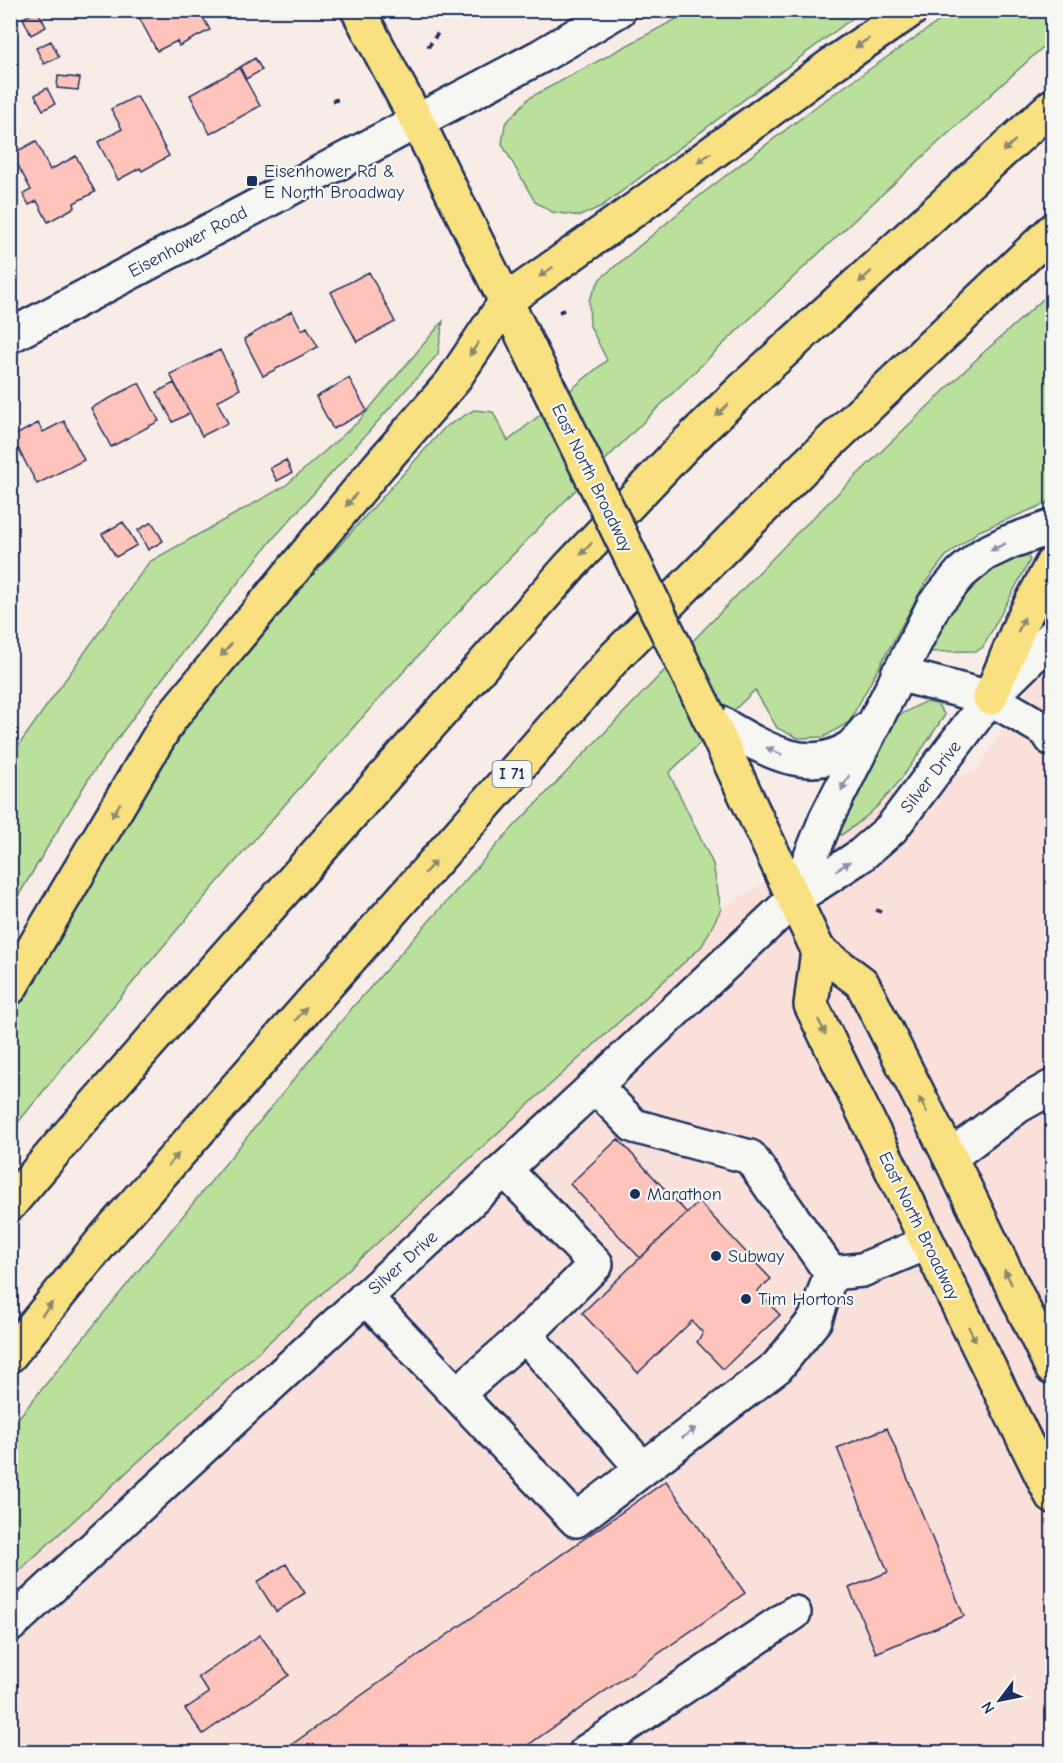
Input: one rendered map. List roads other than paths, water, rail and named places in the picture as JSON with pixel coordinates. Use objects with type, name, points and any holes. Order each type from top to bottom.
[{"type":"main road","name":"East North Broadway","points":[[358,10],[507,300],[709,717],[818,950],[862,983],[1053,1368]]},
{"type":"main road","points":[[10,988],[169,720],[378,467],[452,382],[507,300],[834,63],[911,10]]},
{"type":"main road","points":[[10,1204],[578,557],[686,444],[748,384],[1053,106]]},
{"type":"main road","name":"I 71","points":[[10,1355],[108,1234],[615,657],[802,469],[1053,231]]},
{"type":"main road","points":[[990,698],[1020,625],[1053,564]]},
{"type":"main road","name":"East North Broadway","points":[[818,950],[811,1005],[1053,1496]]},
{"type":"street","name":"Eisenhower Road","points":[[10,336],[541,56],[618,10]]},
{"type":"street","name":"Silver Drive","points":[[794,899],[826,819],[934,605],[961,573],[984,554],[1009,542],[1053,527]]},
{"type":"street","name":"Silver Drive","points":[[10,1625],[596,1086],[794,899],[860,856],[891,830],[990,698],[1053,637]]},
{"type":"street","points":[[898,674],[990,698],[1047,731],[1053,739]]},
{"type":"street","name":"Silver Drive","points":[[709,717],[790,759],[826,759],[851,746],[878,717]]},
{"type":"street","points":[[596,1086],[634,1126],[750,1157],[831,1273]]},
{"type":"street","points":[[950,1157],[1018,1106],[1053,1087]]},
{"type":"street","points":[[457,1394],[525,1335],[596,1264],[505,1170]]},
{"type":"street","points":[[831,1273],[862,1270],[927,1243]]},
{"type":"street","points":[[365,1298],[576,1520],[777,1367],[816,1320],[831,1273]]},
{"type":"street","points":[[525,1335],[642,1468]]},
{"type":"street","points":[[586,1752],[794,1613]]},
{"type":"place","name":"Eisenhower Rd & E North Broadway","points":[[252,181]]},
{"type":"place","name":"Marathon","points":[[635,1194]]},
{"type":"place","name":"Subway","points":[[716,1256]]},
{"type":"place","name":"Tim Hortons","points":[[746,1299]]}]
